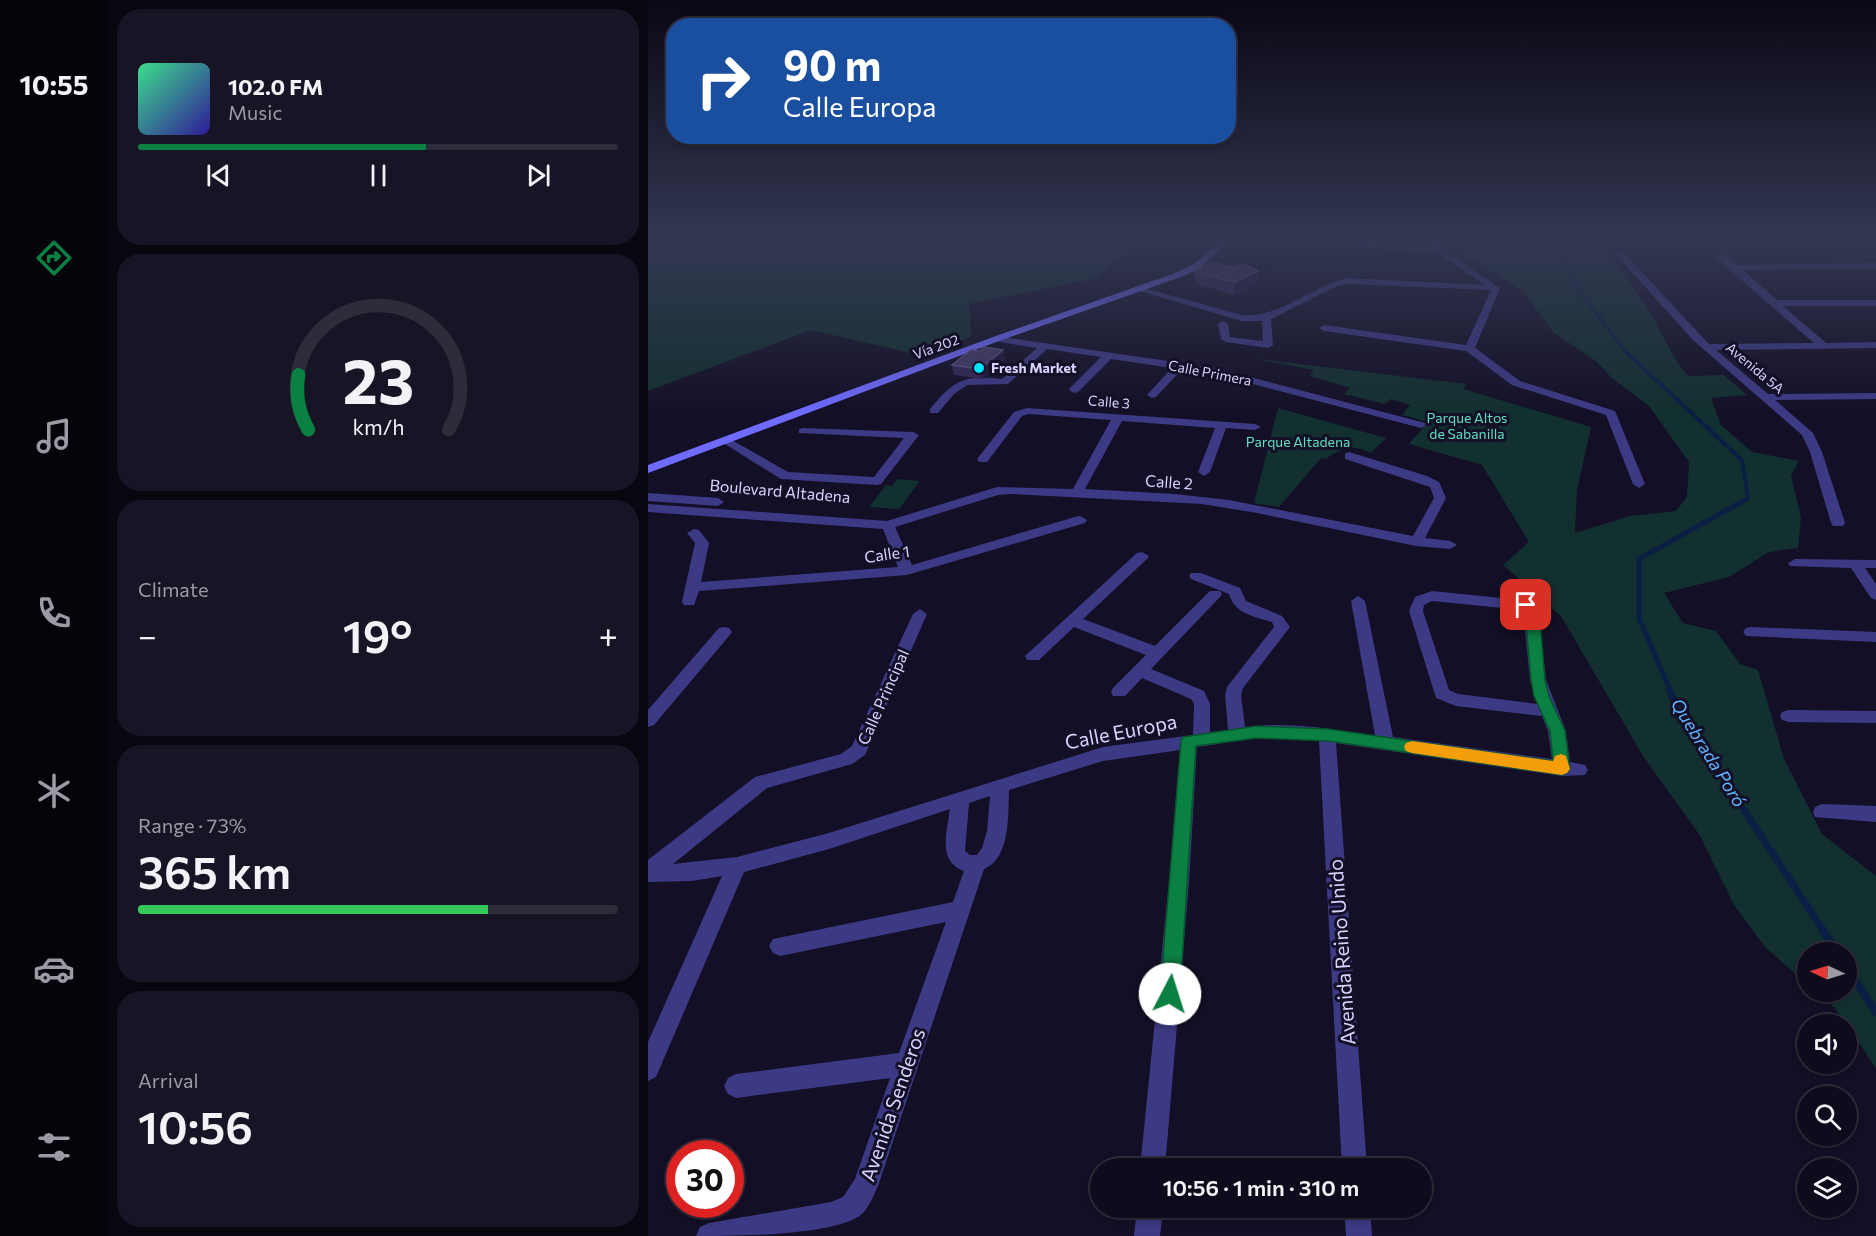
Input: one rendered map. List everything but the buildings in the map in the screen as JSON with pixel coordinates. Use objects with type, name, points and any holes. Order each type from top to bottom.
[{"type":"main road","name":"Vía 202","points":[[648,469],[990,342],[1118,298]]},
{"type":"street","points":[[1168,298],[1242,318],[1266,318],[1307,298]]},
{"type":"street","points":[[1468,348],[1472,346],[1492,298]]},
{"type":"street","name":"Avenida 5A","points":[[1659,298],[1696,338],[1807,433],[1816,452],[1838,523]]},
{"type":"street","points":[[1769,298],[1824,346]]},
{"type":"street","points":[[1775,303],[1876,303]]},
{"type":"street","points":[[1223,324],[1226,339],[1268,345],[1266,318]]},
{"type":"street","points":[[1324,328],[1454,348],[1468,348],[1516,383],[1611,413],[1640,484]]},
{"type":"street","name":"Calle Primera","points":[[990,342],[1216,371],[1421,425]]},
{"type":"street","points":[[1706,347],[1876,345]]},
{"type":"street","points":[[934,411],[958,384],[976,380],[1004,382],[1043,349]]},
{"type":"street","points":[[1074,390],[1109,356]]},
{"type":"street","points":[[1152,395],[1179,366]]},
{"type":"street","points":[[1767,397],[1876,396]]},
{"type":"street","name":"Calle 3","points":[[982,459],[1022,412],[1035,411],[1255,427]]},
{"type":"street","points":[[1076,494],[1118,418]]},
{"type":"street","points":[[1204,472],[1222,425]]},
{"type":"street","points":[[726,441],[785,476],[877,481],[913,435],[803,431]]},
{"type":"street","points":[[1350,456],[1423,479],[1435,485],[1440,498],[1416,542]]},
{"type":"street","name":"Calle 2","points":[[888,525],[997,491],[1178,498],[1230,504],[1416,542],[1450,545]]},
{"type":"street","name":"Boulevard Altadena","points":[[648,497],[888,525]]},
{"type":"street","points":[[653,508],[670,499]]},
{"type":"street","name":"Boulevard Altadena","points":[[653,508],[910,518]]},
{"type":"street","name":"Calle 1","points":[[693,587],[907,571],[1080,520]]},
{"type":"street","points":[[888,525],[907,571]]},
{"type":"street","points":[[689,602],[702,543],[694,533]]},
{"type":"street","points":[[1033,656],[1142,556]]},
{"type":"street","points":[[1795,563],[1876,564]]},
{"type":"street","points":[[1855,564],[1876,595]]},
{"type":"street","points":[[1196,576],[1235,591],[1239,603],[1277,619],[1282,627],[1235,687],[1233,695],[1237,734]]},
{"type":"street","points":[[1119,692],[1215,594]]},
{"type":"street","points":[[1436,596],[1530,606],[1538,680],[1548,711],[1446,696],[1440,690],[1416,611],[1419,603],[1424,598],[1436,596]]},
{"type":"street","points":[[1359,601],[1385,743]]},
{"type":"street","name":"Calle Principal","points":[[648,872],[761,782],[846,759],[859,750],[920,614]]},
{"type":"street","points":[[1072,620],[1157,653]]},
{"type":"street","points":[[648,721],[724,632]]},
{"type":"street","points":[[1750,632],[1876,637]]},
{"type":"street","points":[[1140,671],[1197,695],[1203,704],[1195,740],[1178,893],[1154,1158]]},
{"type":"street","name":"Calle Europa","points":[[648,872],[692,872],[737,865],[829,841],[1103,754],[1237,734],[1257,732],[1328,735],[1570,770],[1548,711]]},
{"type":"street","points":[[1788,716],[1876,717]]},
{"type":"street","name":"Avenida Reino Unido","points":[[1328,735],[1354,1158]]},
{"type":"street","name":"Avenida Senderos","points":[[709,1236],[833,1215],[852,1206],[865,1186],[976,864],[988,858],[994,847],[1000,785]]},
{"type":"street","points":[[960,798],[955,854],[966,863],[976,864]]},
{"type":"street","points":[[1822,812],[1876,814]]},
{"type":"street","points":[[648,1069],[737,865]]},
{"type":"street","points":[[780,946],[960,910]]},
{"type":"street","points":[[736,1086],[908,1064]]},
{"type":"street","points":[[1147,1236],[1149,1218]]},
{"type":"street","points":[[1358,1218],[1359,1236]]},
{"type":"green space","points":[[648,298],[1000,298],[969,304],[971,337],[920,355],[811,330],[648,391]]},
{"type":"green space","name":"Parque Altos de Sabanilla","points":[[1528,298],[1640,298],[1677,362],[1688,376],[1724,375],[1747,395],[1711,398],[1721,425],[1752,452],[1799,461],[1791,476],[1801,517],[1798,548],[1769,552],[1729,577],[1664,593],[1683,623],[1716,631],[1740,664],[1758,670],[1784,759],[1822,834],[1876,876],[1876,1068],[1857,1040],[1857,1014],[1839,1014],[1828,1002],[1857,1002],[1857,942],[1797,942],[1797,975],[1765,947],[1734,905],[1699,834],[1643,756],[1561,616],[1503,565],[1529,542],[1482,465],[1409,444],[1428,422],[1402,415],[1410,405],[1391,399],[1385,404],[1344,394],[1350,388],[1310,376],[1314,370],[1257,359],[1466,384],[1463,389],[1591,427],[1577,490],[1575,533],[1630,516],[1676,511],[1687,497],[1689,462],[1649,406],[1612,378],[1597,362],[1553,332]]},
{"type":"green space","name":"Parque Altadena","points":[[1278,408],[1386,438],[1371,453],[1348,448],[1326,459],[1321,458],[1279,507],[1254,503]]},
{"type":"green space","points":[[897,479],[920,481],[899,509],[869,507],[886,485],[892,486]]},
{"type":"waterway","name":"Quebrada Poró","points":[[1585,298],[1629,356]]},
{"type":"waterway","name":"Quebrada Poró","points":[[1628,354],[1742,460],[1748,498],[1740,502]]},
{"type":"waterway","name":"Quebrada Poró","points":[[1670,690],[1639,618],[1639,559],[1743,501]]},
{"type":"waterway","name":"Quebrada Poró","points":[[1669,689],[1678,710],[1823,930]]},
{"type":"waterway","name":"Quebrada Poró","points":[[1822,929],[1830,942]]},
{"type":"waterway","name":"Quebrada Poró","points":[[1857,984],[1876,1012]]},
{"type":"slow traffic","points":[[1412,747],[1562,769],[1561,760]]},
{"type":"place","name":"Fresh Market","points":[[979,368]]},
{"type":"route","points":[[1170,994],[1189,741],[1257,732],[1328,735],[1562,769],[1554,719],[1548,711],[1538,680],[1532,608],[1526,605]]}]
